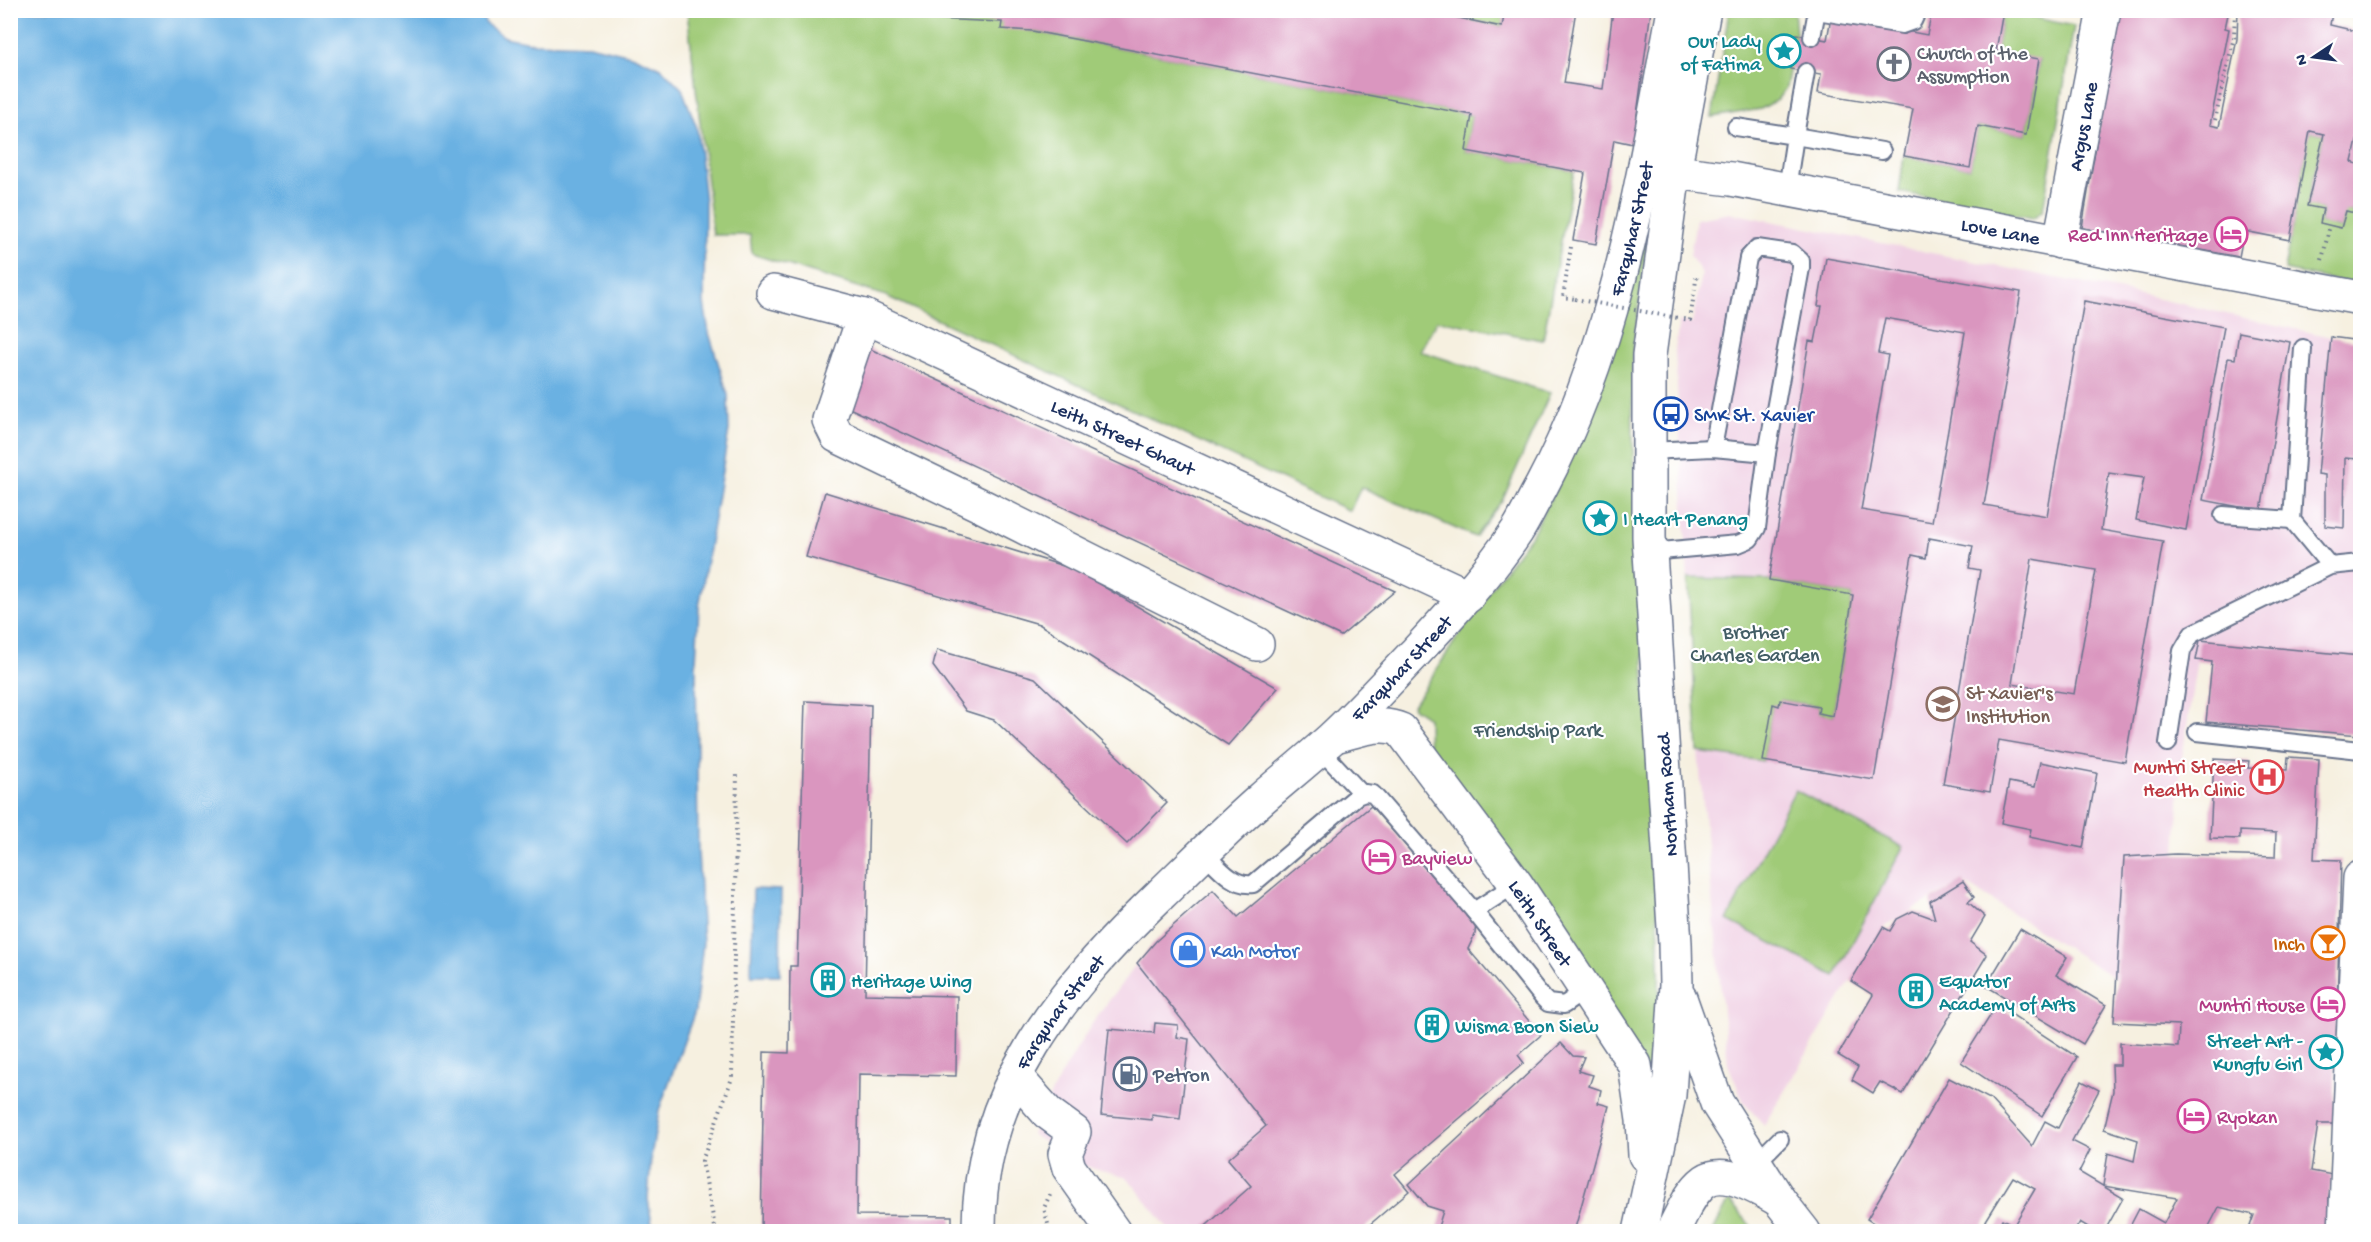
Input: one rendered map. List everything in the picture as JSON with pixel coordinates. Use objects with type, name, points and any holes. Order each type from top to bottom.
[{"type":"street","name":"Farquhar Street","points":[[979,1232],[978,1206],[985,1163],[996,1124],[1015,1076],[1048,1018],[1123,931],[1203,852],[1327,742],[1468,596],[1518,530],[1557,457],[1582,400],[1602,335],[1643,179],[1674,10]]},
{"type":"street","name":"Farquhar Street","points":[[1648,355],[1674,171],[1704,10]]},
{"type":"street","name":"Argus Lane","points":[[2061,242],[2098,12]]},
{"type":"street","name":"Love Lane","points":[[1674,171],[1731,178],[2361,298]]},
{"type":"street","name":"Leith Street Ghaut","points":[[773,292],[864,316],[1468,596]]},
{"type":"street","points":[[864,316],[830,420],[837,436],[1257,644]]},
{"type":"street","name":"Northam Road","points":[[1643,1216],[1670,1095],[1676,985],[1650,552],[1648,355]]},
{"type":"street","name":"Leith Street","points":[[1327,742],[1380,725],[1392,726],[1401,730],[1516,884],[1587,989],[1635,1065],[1643,1120],[1643,1216]]},
{"type":"street","points":[[2345,1232],[2361,878]]},
{"type":"street","points":[[1676,985],[1717,1103],[1779,1200],[1804,1232]]},
{"type":"street","points":[[1015,1076],[1048,1113],[1074,1132],[1065,1154],[1069,1168],[1114,1232]]},
{"type":"street","points":[[1672,1232],[1696,1192],[1706,1181],[1717,1178],[1743,1181],[1779,1200]]},
{"type":"lane","points":[[1812,37],[1817,11],[1908,25],[1913,21],[1918,10]]},
{"type":"lane","points":[[1787,189],[1806,72]]},
{"type":"lane","points":[[1736,127],[1882,151]]},
{"type":"lane","points":[[1650,552],[1738,544],[1750,539],[1757,528],[1767,453],[1801,268],[1801,261],[1792,253],[1756,248],[1748,258],[1713,448]]},
{"type":"lane","points":[[2303,348],[2292,520],[2330,566]]},
{"type":"lane","points":[[1648,451],[1713,448],[1767,453]]},
{"type":"lane","points":[[2223,514],[2292,520]]},
{"type":"lane","points":[[2168,743],[2182,651],[2192,634],[2330,566],[2361,563]]},
{"type":"lane","points":[[2198,732],[2361,750]]},
{"type":"lane","points":[[1327,742],[1362,793]]},
{"type":"lane","points":[[1203,852],[1232,879],[1246,885],[1253,884],[1362,793],[1373,794],[1548,1003],[1563,1005],[1587,989]]},
{"type":"lane","points":[[1474,912],[1516,884]]},
{"type":"lane","points":[[1756,1163],[1780,1139]]},
{"type":"path","points":[[2215,120],[2234,38],[2235,10]]},
{"type":"path","points":[[1571,247],[1563,297],[1678,318]]},
{"type":"path","points":[[1690,320],[1697,274]]},
{"type":"path","points":[[716,1232],[702,1161],[732,1078],[737,772]]},
{"type":"shaded area","name":"St Xavier's Institution","points":[[1731,213],[2122,291],[2331,337],[2318,474],[2325,475],[2325,526],[2344,528],[2345,458],[2360,459],[2360,637],[2358,656],[2200,640],[2181,765],[2176,854],[2124,857],[2116,979],[1962,881],[1883,927],[1764,1125],[1744,1103],[1728,1064],[1698,752],[1675,350],[1679,321],[1692,324],[1702,273],[1690,256],[1696,219]]},
{"type":"shaded area","points":[[1137,963],[1266,1126],[1228,1158],[1251,1186],[1199,1232],[1170,1231],[1128,1178],[1078,1164],[1031,1134],[1055,1086],[1091,1025]]},
{"type":"green space","points":[[936,10],[935,19],[1002,22],[1032,31],[1472,115],[1466,151],[1574,171],[1543,340],[1437,320],[1420,351],[1550,393],[1503,499],[1475,537],[1361,487],[1350,511],[886,296],[752,254],[750,235],[713,235],[687,11]]},
{"type":"green space","points":[[1421,11],[1505,11],[1502,27]]},
{"type":"green space","points":[[1729,11],[1794,11],[1796,34],[1786,88],[1777,100],[1761,109],[1712,117]]},
{"type":"green space","points":[[2003,11],[2074,26],[2043,210],[2033,218],[1899,192],[1904,156],[1970,168],[1978,126],[2026,135],[2039,60],[1996,51]]},
{"type":"green space","points":[[2310,131],[2324,134],[2307,205],[2323,209],[2320,223],[2341,228],[2346,211],[2359,214],[2360,208],[2358,285],[2284,270]]},
{"type":"green space","name":"Friendship Park","points":[[1637,243],[1647,244],[1632,356],[1633,452],[1659,941],[1660,1103],[1429,765],[1428,718],[1412,707],[1479,604],[1532,534],[1584,434],[1613,348]]},
{"type":"green space","name":"Brother Charles Garden","points":[[1688,578],[1769,580],[1853,595],[1833,716],[1818,713],[1818,706],[1781,700],[1779,706],[1773,705],[1763,761],[1698,752]]},
{"type":"green space","points":[[1795,790],[1903,847],[1835,976],[1727,920]]},
{"type":"green space","points":[[1729,1200],[1755,1231],[1713,1231]]},
{"type":"water","points":[[10,11],[480,11],[486,24],[505,37],[534,43],[589,45],[631,55],[661,68],[682,89],[697,128],[705,202],[704,303],[709,333],[728,395],[729,430],[699,607],[696,662],[698,851],[703,943],[695,1011],[659,1110],[651,1157],[648,1199],[653,1231],[11,1231]]},
{"type":"water","points":[[753,889],[781,890],[780,975],[751,975]]},
{"type":"building","points":[[936,10],[1421,10],[1502,27],[1505,10],[1576,10],[1564,83],[1603,89],[1613,10],[1651,10],[1633,144],[1614,140],[1596,244],[1573,240],[1585,173],[1466,151],[1472,115],[1032,31],[1001,29],[1002,22],[935,19]]},
{"type":"building","points":[[1932,10],[2003,11],[1996,51],[2039,59],[2026,135],[1978,126],[1970,168],[1904,156],[1913,109],[1818,93],[1821,74],[1790,69],[1796,34],[1827,40],[1831,17],[1927,35]]},
{"type":"building","points":[[2121,10],[2229,10],[2225,28],[2229,29],[2210,125],[2219,127],[2237,39],[2238,10],[2350,10],[2348,16],[2332,13],[2330,25],[2360,32],[2360,142],[2357,141],[2352,162],[2360,165],[2359,214],[2346,211],[2341,228],[2320,223],[2323,209],[2307,206],[2324,134],[2310,131],[2290,240],[2244,231],[2239,257],[2082,228]]},
{"type":"building","points":[[1826,258],[2021,292],[1984,505],[2047,516],[2084,301],[2224,327],[2186,530],[2136,520],[2144,478],[2109,473],[2101,530],[2163,541],[2125,762],[1999,740],[1990,792],[1943,784],[1980,570],[1969,568],[1973,546],[1929,538],[1926,558],[1912,555],[1874,780],[1763,761],[1773,704],[1779,706],[1780,700],[1819,707],[1818,713],[1833,716],[1853,595],[1769,580],[1809,341],[1815,342],[1822,306],[1818,306]],"holes":[[[1885,318],[1965,332],[1932,522],[1861,510],[1888,355],[1878,353]],[[2032,559],[2096,570],[2074,694],[2012,684]]]},
{"type":"building","points":[[2239,332],[2290,342],[2261,511],[2203,500],[2228,358],[2235,359]]},
{"type":"building","points":[[2331,337],[2360,341],[2360,459],[2345,458],[2344,528],[2325,526],[2325,475],[2318,474]]},
{"type":"building","points":[[868,348],[1395,591],[1341,636],[847,407]]},
{"type":"building","points":[[825,492],[1073,569],[1278,688],[1228,745],[1039,624],[806,557]]},
{"type":"building","points":[[2200,640],[2360,656],[2360,735],[2206,722],[2212,662],[2196,660]]},
{"type":"building","points":[[937,650],[1035,678],[1167,803],[1127,844],[994,720],[966,711],[933,666]]},
{"type":"building","name":"Heritage Wing","points":[[805,701],[871,705],[865,994],[957,996],[956,1076],[859,1074],[857,1215],[952,1216],[952,1232],[761,1232],[764,1052],[789,1053],[790,966],[797,966]]},
{"type":"building","points":[[2288,757],[2319,759],[2314,859],[2341,860],[2334,1124],[2318,1124],[2311,1171],[2333,1175],[2329,1196],[2329,1232],[2268,1232],[2249,1229],[2254,1215],[2219,1207],[2206,1232],[2127,1232],[2139,1209],[2164,1223],[2177,1198],[2103,1186],[2108,1153],[2134,1161],[2138,1140],[2104,1129],[2113,1091],[2112,1065],[2120,1065],[2120,1043],[2178,1047],[2179,1025],[2114,1022],[2124,857],[2176,854],[2275,857],[2276,833],[2240,831],[2240,839],[2210,838],[2214,759],[2249,761],[2248,768],[2287,770]]},
{"type":"building","points":[[2040,762],[2097,773],[2083,848],[2029,837],[2031,829],[2001,823],[2009,782],[2035,787]]},
{"type":"building","name":"Wisma Boon Siew","points":[[1371,806],[1434,878],[1449,882],[1476,919],[1475,934],[1468,949],[1541,1035],[1518,1055],[1524,1063],[1395,1174],[1409,1191],[1361,1232],[1199,1232],[1251,1186],[1228,1159],[1266,1126],[1137,963],[1156,941],[1213,890],[1238,917]]},
{"type":"building","name":"Equator Academy of Arts","points":[[1963,881],[1974,897],[1968,902],[1985,917],[1970,942],[1987,955],[1903,1094],[1880,1082],[1873,1093],[1852,1080],[1858,1067],[1838,1055],[1873,995],[1851,981],[1883,927],[1890,931],[1897,919],[1913,911],[1935,919],[1930,901]]},
{"type":"building","points":[[2020,929],[2067,957],[2056,975],[2106,1005],[2083,1044],[1986,986]]},
{"type":"building","points":[[1997,1005],[2077,1057],[2042,1116],[1961,1062]]},
{"type":"building","name":"Petron","points":[[1155,1023],[1178,1025],[1177,1037],[1189,1039],[1180,1119],[1152,1115],[1152,1120],[1101,1115],[1109,1029],[1154,1033]]},
{"type":"building","points":[[1561,1043],[1573,1056],[1584,1057],[1578,1071],[1593,1075],[1589,1086],[1601,1090],[1598,1103],[1609,1106],[1574,1232],[1450,1232],[1438,1227],[1443,1211],[1427,1206],[1409,1184]]},
{"type":"building","points":[[1949,1078],[1990,1099],[2032,1146],[2045,1121],[2058,1128],[2082,1081],[2099,1090],[2072,1141],[2090,1150],[2079,1172],[2123,1198],[2104,1232],[2096,1232],[2080,1222],[2074,1232],[1995,1232],[2002,1219],[2014,1225],[2035,1189],[2013,1177],[1979,1232],[1887,1232],[1867,1219]]},
{"type":"place","name":"Our Lady of Fatima","points":[[1784,51]]},
{"type":"place","name":"Church of the Assumption","points":[[1894,64]]},
{"type":"place","name":"Red Inn Heritage","points":[[2231,234]]},
{"type":"place","name":"SMK St. Xavier","points":[[1671,414]]},
{"type":"place","name":"I Heart Penang","points":[[1600,518]]},
{"type":"place","name":"St Xavier's Institution","points":[[1943,704]]},
{"type":"place","name":"Muntri Street Health Clinic","points":[[2267,777]]},
{"type":"place","name":"Bayview","points":[[1379,857]]},
{"type":"place","name":"Inch","points":[[2328,943]]},
{"type":"place","name":"Kah Motor","points":[[1188,950]]},
{"type":"place","name":"Heritage Wing","points":[[828,980]]},
{"type":"place","name":"Equator Academy of Arts","points":[[1916,991]]},
{"type":"place","name":"Muntri House","points":[[2328,1004]]},
{"type":"place","name":"Wisma Boon Siew","points":[[1432,1025]]},
{"type":"place","name":"Street Art - Kungfu Girl","points":[[2326,1052]]},
{"type":"place","name":"Petron","points":[[1130,1074]]},
{"type":"place","name":"Ryokan","points":[[2194,1116]]}]
